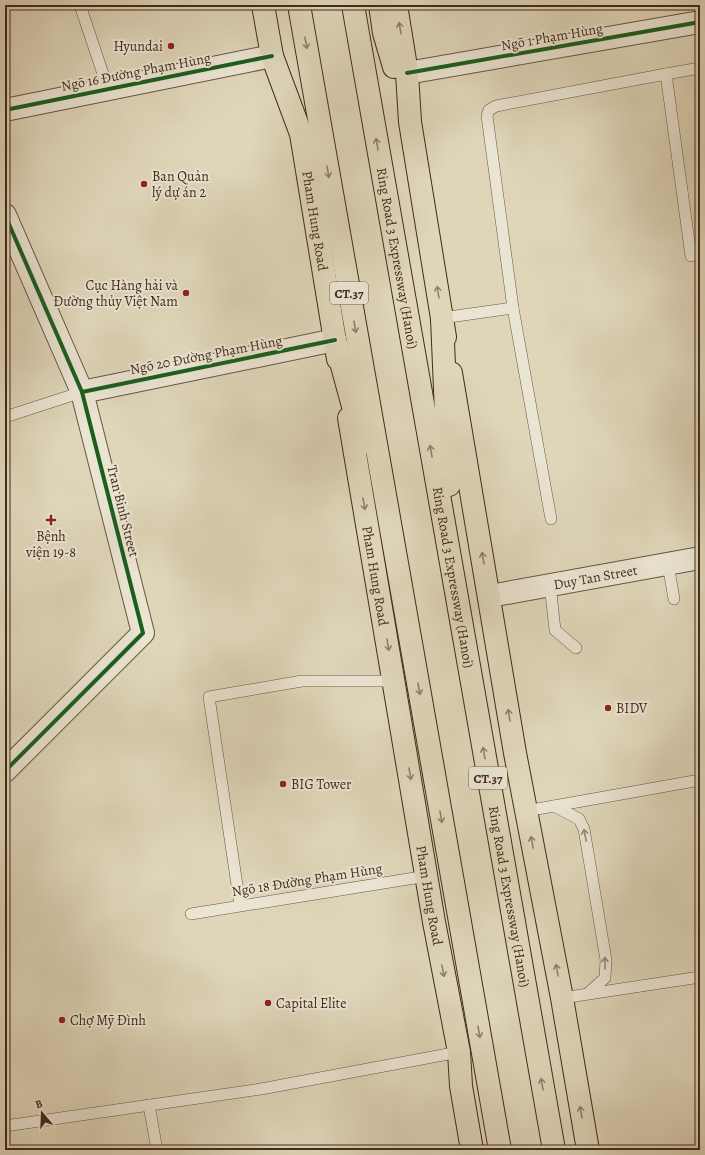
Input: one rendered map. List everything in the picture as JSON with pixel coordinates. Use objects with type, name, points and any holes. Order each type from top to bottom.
[{"type":"main road","name":"Pham Hung Road","points":[[263,5],[272,56],[301,134],[427,876],[459,1052],[460,1086],[472,1150]]},
{"type":"main road","points":[[273,5],[280,51],[301,134]]},
{"type":"main road","name":"CT.37","points":[[299,5],[500,1150]]},
{"type":"main road","name":"Ring Road 3 Expressway (Hanoi)","points":[[353,5],[554,1150]]},
{"type":"main road","points":[[380,5],[384,33],[410,122]]},
{"type":"main road","points":[[396,5],[407,73],[410,122],[442,318],[526,811],[562,998],[588,1150]]},
{"type":"main road","points":[[442,318],[452,572]]},
{"type":"main road","points":[[335,340],[400,582]]},
{"type":"street","name":"Ngõ 1 Phạm Hùng","points":[[407,73],[700,22]]},
{"type":"street","name":"Ngõ 16 Đường Phạm Hùng","points":[[5,110],[272,56]]},
{"type":"street","name":"Tran Binh Street","points":[[5,771],[143,633],[82,392],[6,219]]},
{"type":"street","name":"Ngõ 20 Đường Phạm Hùng","points":[[82,392],[335,340]]},
{"type":"street","name":"Duy Tan Street","points":[[490,596],[700,558]]},
{"type":"lane","points":[[80,5],[108,89]]},
{"type":"lane","points":[[551,519],[513,308],[487,116],[489,110],[496,106],[700,68]]},
{"type":"lane","points":[[666,74],[691,256]]},
{"type":"lane","points":[[442,318],[513,308]]},
{"type":"lane","points":[[5,417],[82,392]]},
{"type":"lane","points":[[668,564],[674,599]]},
{"type":"lane","points":[[550,585],[555,630],[576,648]]},
{"type":"lane","points":[[240,905],[209,697],[302,681],[394,681]]},
{"type":"lane","points":[[526,811],[700,780]]},
{"type":"lane","points":[[554,806],[578,819],[584,829],[606,960],[605,978],[586,994]]},
{"type":"lane","name":"Ngõ 18 Đường Phạm Hùng","points":[[191,914],[427,876]]},
{"type":"lane","points":[[562,998],[700,976]]},
{"type":"lane","points":[[5,1126],[261,1089],[459,1052]]},
{"type":"lane","points":[[149,1105],[157,1150]]},
{"type":"cycle path","points":[[407,73],[700,22]]},
{"type":"cycle path","points":[[5,110],[272,56]]},
{"type":"cycle path","points":[[5,215],[82,392],[143,633],[5,771]]},
{"type":"cycle path","points":[[82,392],[335,340]]},
{"type":"place","name":"Hyundai","points":[[171,46]]},
{"type":"place","name":"Ban Quản lý dự án 2","points":[[144,184]]},
{"type":"place","name":"Cục Hàng hải và Đường thủy Việt Nam","points":[[186,293]]},
{"type":"place","name":"Bệnh viện 19-8","points":[[51,520]]},
{"type":"place","name":"BIDV","points":[[608,708]]},
{"type":"place","name":"BIG Tower","points":[[283,784]]},
{"type":"place","name":"Capital Elite","points":[[268,1003]]},
{"type":"place","name":"Chợ Mỹ Đình","points":[[62,1020]]}]
